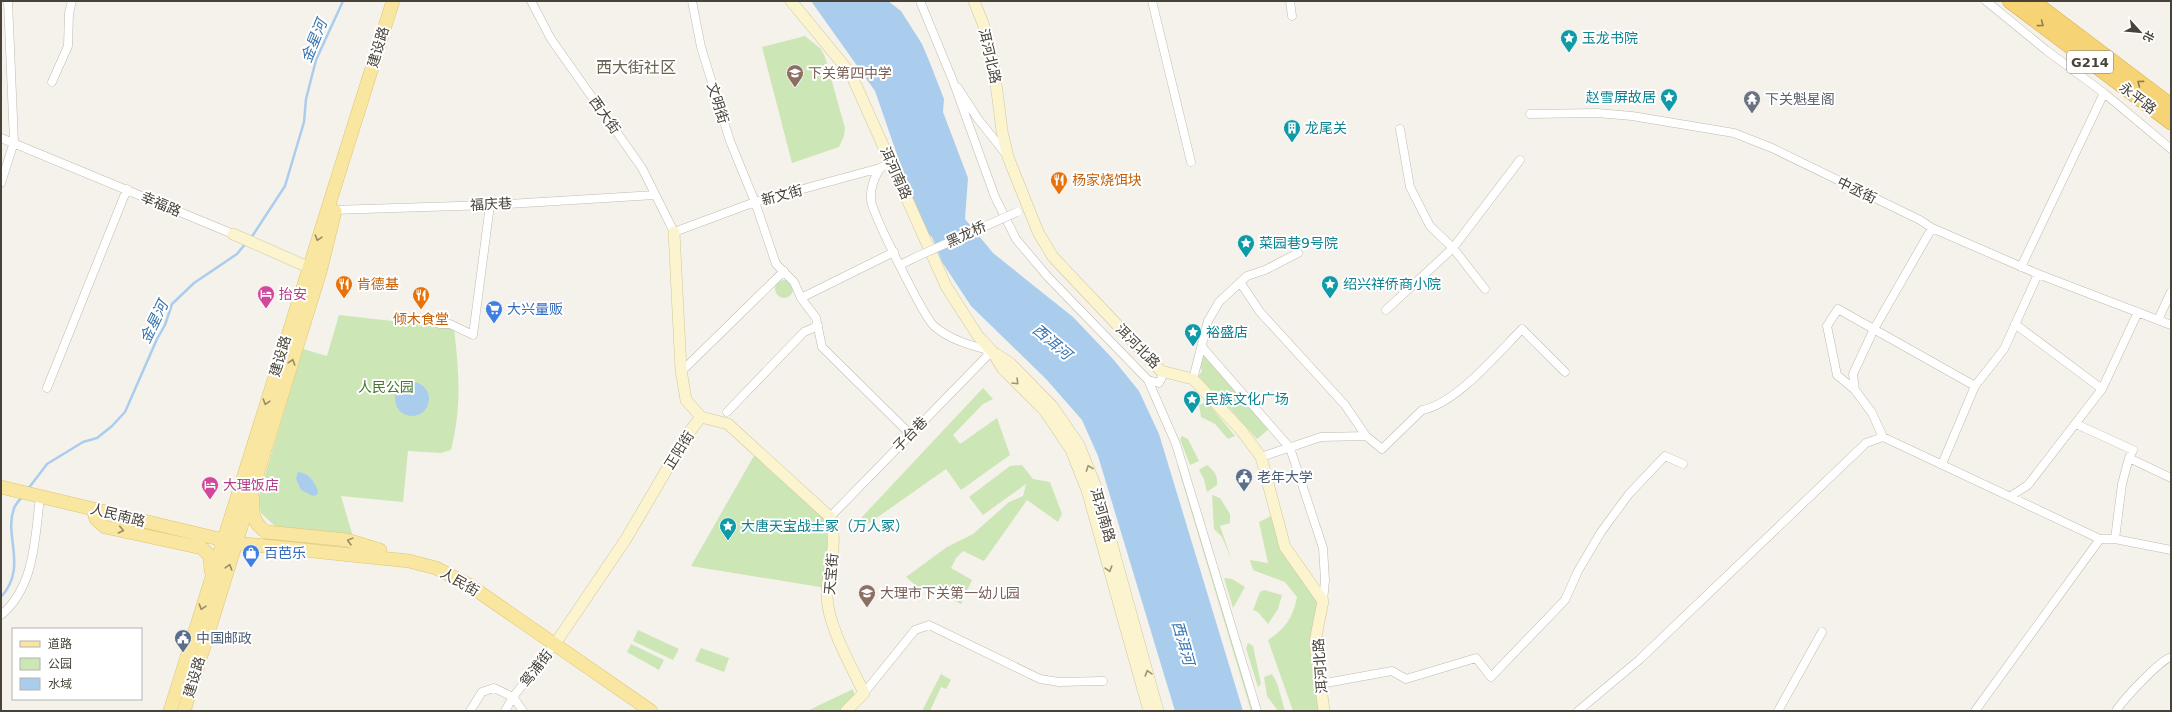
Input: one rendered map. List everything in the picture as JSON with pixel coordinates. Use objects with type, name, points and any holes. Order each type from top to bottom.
[{"type":"highway","name":"永平路","points":[[2010,1],[2171,122]]},
{"type":"highway","name":"永平路","points":[[2032,1],[2171,106]]},
{"type":"main road","name":"建设路","points":[[184,711],[254,483],[331,210],[393,1]]},
{"type":"main road","name":"建设路","points":[[331,210],[400,1]]},
{"type":"main road","name":"建设路","points":[[170,711],[210,580],[314,270]]},
{"type":"main road","points":[[254,483],[252,505],[254,516],[258,525],[266,532],[347,540],[414,562]]},
{"type":"main road","name":"人民南路","points":[[1,487],[236,543]]},
{"type":"main road","points":[[92,509],[96,519],[105,527],[203,549],[211,560],[210,580]]},
{"type":"main road","name":"人民街","points":[[236,543],[375,556],[414,562],[436,568],[460,580],[651,711]]},
{"type":"street","points":[[1,183],[14,142],[8,1]]},
{"type":"street","points":[[52,82],[68,46],[69,14],[72,1]]},
{"type":"street","name":"西大街","points":[[531,1],[551,39],[642,168],[674,232]]},
{"type":"street","name":"文明街","points":[[692,1],[701,47],[728,133],[755,202],[776,264],[794,282],[801,298],[816,318],[822,347],[910,434]]},
{"type":"street","name":"洱河南路","points":[[790,1],[848,71],[950,294],[971,328],[992,352],[1003,369],[1045,412],[1058,428],[1076,461],[1087,490],[1149,711]]},
{"type":"street","points":[[920,1],[953,81],[995,197],[1016,239],[1048,277],[1148,380],[1176,444],[1257,711]]},
{"type":"street","name":"洱河北路","points":[[974,1],[984,26],[993,60],[1002,131],[1008,156],[1038,232],[1054,257],[1161,371],[1193,379]]},
{"type":"street","points":[[1152,1],[1191,162]]},
{"type":"street","points":[[1290,1],[1292,16]]},
{"type":"street","points":[[1986,1],[2046,50],[2104,93],[2171,149]]},
{"type":"street","points":[[953,81],[978,119],[1008,156]]},
{"type":"street","points":[[2021,267],[2104,93]]},
{"type":"street","name":"中丞街","points":[[1530,114],[1597,113],[1632,116],[1734,133],[1772,148],[1920,220],[1932,228],[2038,274],[2171,325]]},
{"type":"street","points":[[1400,129],[1410,187],[1430,226],[1453,248],[1485,289]]},
{"type":"street","name":"幸福路","points":[[1,138],[127,189],[257,244],[314,270]]},
{"type":"street","points":[[1386,310],[1453,248],[1520,160]]},
{"type":"street","name":"新文街","points":[[674,232],[755,202],[880,168],[891,163]]},
{"type":"street","points":[[880,168],[873,184],[871,202],[916,297],[933,325],[961,342],[992,352]]},
{"type":"street","points":[[47,388],[127,189]]},
{"type":"street","name":"福庆巷","points":[[331,210],[490,204],[655,195]]},
{"type":"street","points":[[440,324],[450,324],[473,335],[490,204]]},
{"type":"street","name":"黑龙桥","points":[[900,265],[1017,212],[1027,206]]},
{"type":"street","points":[[1855,390],[1853,374],[1874,329],[1932,228]]},
{"type":"street","name":"正阳街","points":[[555,644],[626,539],[687,434],[702,417],[686,400],[681,370],[674,232]]},
{"type":"street","points":[[801,298],[894,252]]},
{"type":"street","points":[[1298,253],[1265,270],[1247,276],[1219,302],[1208,321],[1193,379],[1241,430],[1261,457],[1285,547],[1323,601]]},
{"type":"street","points":[[686,367],[784,271]]},
{"type":"street","points":[[1942,464],[1975,386],[2004,349],[2038,274]]},
{"type":"street","points":[[1240,282],[1260,312],[1345,405],[1366,436],[1382,449],[1422,410],[1431,408],[1463,388],[1522,329],[1565,372]]},
{"type":"street","points":[[2158,320],[2171,292]]},
{"type":"street","points":[[1975,386],[1838,309],[1827,326],[1837,375],[1855,390],[1872,413],[1883,437],[2100,539],[2115,539],[2171,550]]},
{"type":"street","points":[[2011,496],[2028,484],[2102,390],[2138,312]]},
{"type":"street","points":[[2015,324],[2102,390]]},
{"type":"street","points":[[727,412],[804,332],[818,326]]},
{"type":"street","points":[[1202,347],[1290,448],[1323,548],[1325,580],[1323,601]]},
{"type":"street","name":"洱河南路","points":[[992,352],[1010,363],[1052,406],[1080,446],[1096,487],[1158,711]]},
{"type":"street","name":"子台巷","points":[[830,518],[910,434],[992,352]]},
{"type":"street","points":[[1148,380],[1159,383],[1162,377],[1161,371]]},
{"type":"street","points":[[702,417],[728,424],[830,518]]},
{"type":"street","points":[[2076,424],[2133,450],[2129,458],[2122,484],[2115,539]]},
{"type":"street","points":[[1261,457],[1321,437],[1366,436]]},
{"type":"street","points":[[1578,711],[1668,633],[1866,444],[1883,437]]},
{"type":"street","points":[[1320,684],[1392,671],[1406,678],[1476,658],[1491,677],[1565,600],[1578,571],[1601,532],[1629,494],[1665,456],[1683,464]]},
{"type":"street","points":[[2129,458],[2171,478]]},
{"type":"street","points":[[1,615],[15,601],[26,581],[31,558],[30,494]]},
{"type":"street","name":"天宝街","points":[[830,518],[835,533],[827,597],[836,633],[864,693]]},
{"type":"street","points":[[1975,711],[2100,539]]},
{"type":"street","name":"洱河北路","points":[[1323,601],[1315,642],[1324,711]]},
{"type":"street","points":[[846,711],[864,693],[915,630],[929,625],[1040,679],[1059,682],[1104,681]]},
{"type":"street","points":[[1778,711],[1822,632]]},
{"type":"street","name":"鸳浦街","points":[[523,711],[513,697],[555,644]]},
{"type":"street","points":[[2116,711],[2122,702],[2170,655]]},
{"type":"street","points":[[470,711],[477,699],[488,689],[498,688],[513,697],[505,711]]},
{"type":"green space","points":[[805,36],[821,49],[825,57],[845,128],[844,136],[839,147],[792,163],[762,47]]},
{"type":"green space","points":[[784,280],[790,283],[793,289],[790,295],[784,298],[778,295],[775,289],[778,283]]},
{"type":"green space","name":"人民公园","points":[[339,315],[454,328],[457,360],[458,403],[457,418],[451,450],[441,453],[408,451],[403,502],[341,496],[353,537],[278,529],[261,513],[258,499],[303,349],[327,356]]},
{"type":"green space","points":[[1204,355],[1254,410],[1268,430],[1257,439],[1213,390],[1207,389],[1197,378],[1202,371],[1199,363]]},
{"type":"green space","points":[[983,388],[993,399],[983,404],[953,435],[960,444],[997,418],[1010,455],[961,490],[946,469],[868,524],[861,518]]},
{"type":"green space","points":[[1207,402],[1235,436],[1228,439],[1215,424],[1201,417],[1199,405]]},
{"type":"green space","points":[[1182,436],[1188,439],[1199,461],[1190,465],[1180,439]]},
{"type":"green space","points":[[755,454],[827,519],[832,534],[826,588],[691,566]]},
{"type":"green space","points":[[1177,464],[1179,464],[1254,711],[1251,711]]},
{"type":"green space","points":[[1022,465],[1033,479],[1050,482],[1062,514],[1058,522],[1027,500],[984,561],[963,551],[956,558],[951,568],[972,580],[961,604],[934,590],[921,590],[906,577],[947,547],[973,534],[1009,502],[1023,496],[1026,484],[983,515],[969,497],[1010,466]]},
{"type":"green space","points":[[1207,465],[1212,469],[1217,478],[1217,485],[1207,492],[1204,479],[1199,470]]},
{"type":"green space","points":[[1212,495],[1220,498],[1230,514],[1230,523],[1220,526],[1232,561],[1222,537],[1214,529]]},
{"type":"green space","points":[[1273,515],[1320,601],[1321,711],[1293,711],[1268,640],[1280,631],[1288,622],[1297,597],[1285,582],[1253,570],[1250,560],[1268,563],[1259,522]]},
{"type":"green space","points":[[1224,578],[1232,579],[1245,587],[1233,608]]},
{"type":"green space","points":[[1264,590],[1282,595],[1278,609],[1268,624],[1258,612],[1253,610],[1260,592]]},
{"type":"green space","points":[[638,630],[679,649],[673,660],[633,641]]},
{"type":"green space","points":[[1248,643],[1253,646],[1261,684],[1258,687],[1246,648]]},
{"type":"green space","points":[[631,644],[664,660],[659,670],[627,652]]},
{"type":"green space","points":[[701,648],[729,658],[724,672],[695,661]]},
{"type":"green space","points":[[941,674],[951,680],[946,689],[941,687],[930,711],[922,711]]},
{"type":"green space","points":[[1272,674],[1277,683],[1285,711],[1278,711],[1267,696],[1264,677]]},
{"type":"green space","points":[[853,689],[855,696],[841,711],[807,711]]},
{"type":"water","name":"西洱河","points":[[811,1],[888,1],[901,11],[922,44],[944,99],[943,112],[968,178],[965,219],[993,253],[1073,317],[1113,359],[1139,391],[1159,434],[1243,711],[1175,711],[1098,456],[1082,420],[1046,379],[971,306],[942,262],[932,237],[926,232],[920,221],[875,91]]},
{"type":"water","points":[[409,382],[415,382],[419,383],[426,389],[429,399],[428,406],[422,413],[415,416],[409,416],[405,415],[398,409],[395,402],[395,396],[396,392],[402,385]]},
{"type":"water","points":[[298,472],[311,478],[318,491],[317,495],[313,496],[301,490],[296,479]]},
{"type":"waterway","name":"金星河","points":[[251,238],[285,186],[304,122],[306,99],[316,60],[343,1]]},
{"type":"waterway","name":"金星河","points":[[28,489],[47,464],[83,442],[97,438],[112,426],[125,412],[157,339],[165,325],[172,304],[194,283],[237,254],[246,243]]},
{"type":"waterway","name":"金星河","points":[[1,597],[9,585],[13,574],[14,551],[11,528],[12,517],[15,506],[23,496]]},
{"type":"place","name":"玉龙书院","points":[[1569,53]]},
{"type":"place","name":"下关第四中学","points":[[795,88]]},
{"type":"place","name":"赵雪屏故居","points":[[1669,112]]},
{"type":"place","name":"下关魁星阁","points":[[1752,114]]},
{"type":"place","name":"龙尾关","points":[[1292,143]]},
{"type":"place","name":"杨家烧饵块","points":[[1059,195]]},
{"type":"place","name":"菜园巷9号院","points":[[1246,258]]},
{"type":"place","name":"肯德基","points":[[344,299]]},
{"type":"place","name":"绍兴祥侨商小院","points":[[1330,299]]},
{"type":"place","name":"抬安","points":[[266,309]]},
{"type":"place","name":"倾木食堂","points":[[421,310]]},
{"type":"place","name":"大兴量贩","points":[[494,324]]},
{"type":"place","name":"裕盛店","points":[[1193,347]]},
{"type":"place","name":"民族文化广场","points":[[1192,414]]},
{"type":"place","name":"老年大学","points":[[1244,492]]},
{"type":"place","name":"大理饭店","points":[[210,500]]},
{"type":"place","name":"大唐天宝战士冢（万人冢）","points":[[728,541]]},
{"type":"place","name":"百芭乐","points":[[251,568]]},
{"type":"place","name":"大理市下关第一幼儿园","points":[[867,608]]},
{"type":"place","name":"中国邮政","points":[[183,653]]},
{"type":"district","name":"西大街社区","points":[[636,67]]}]
